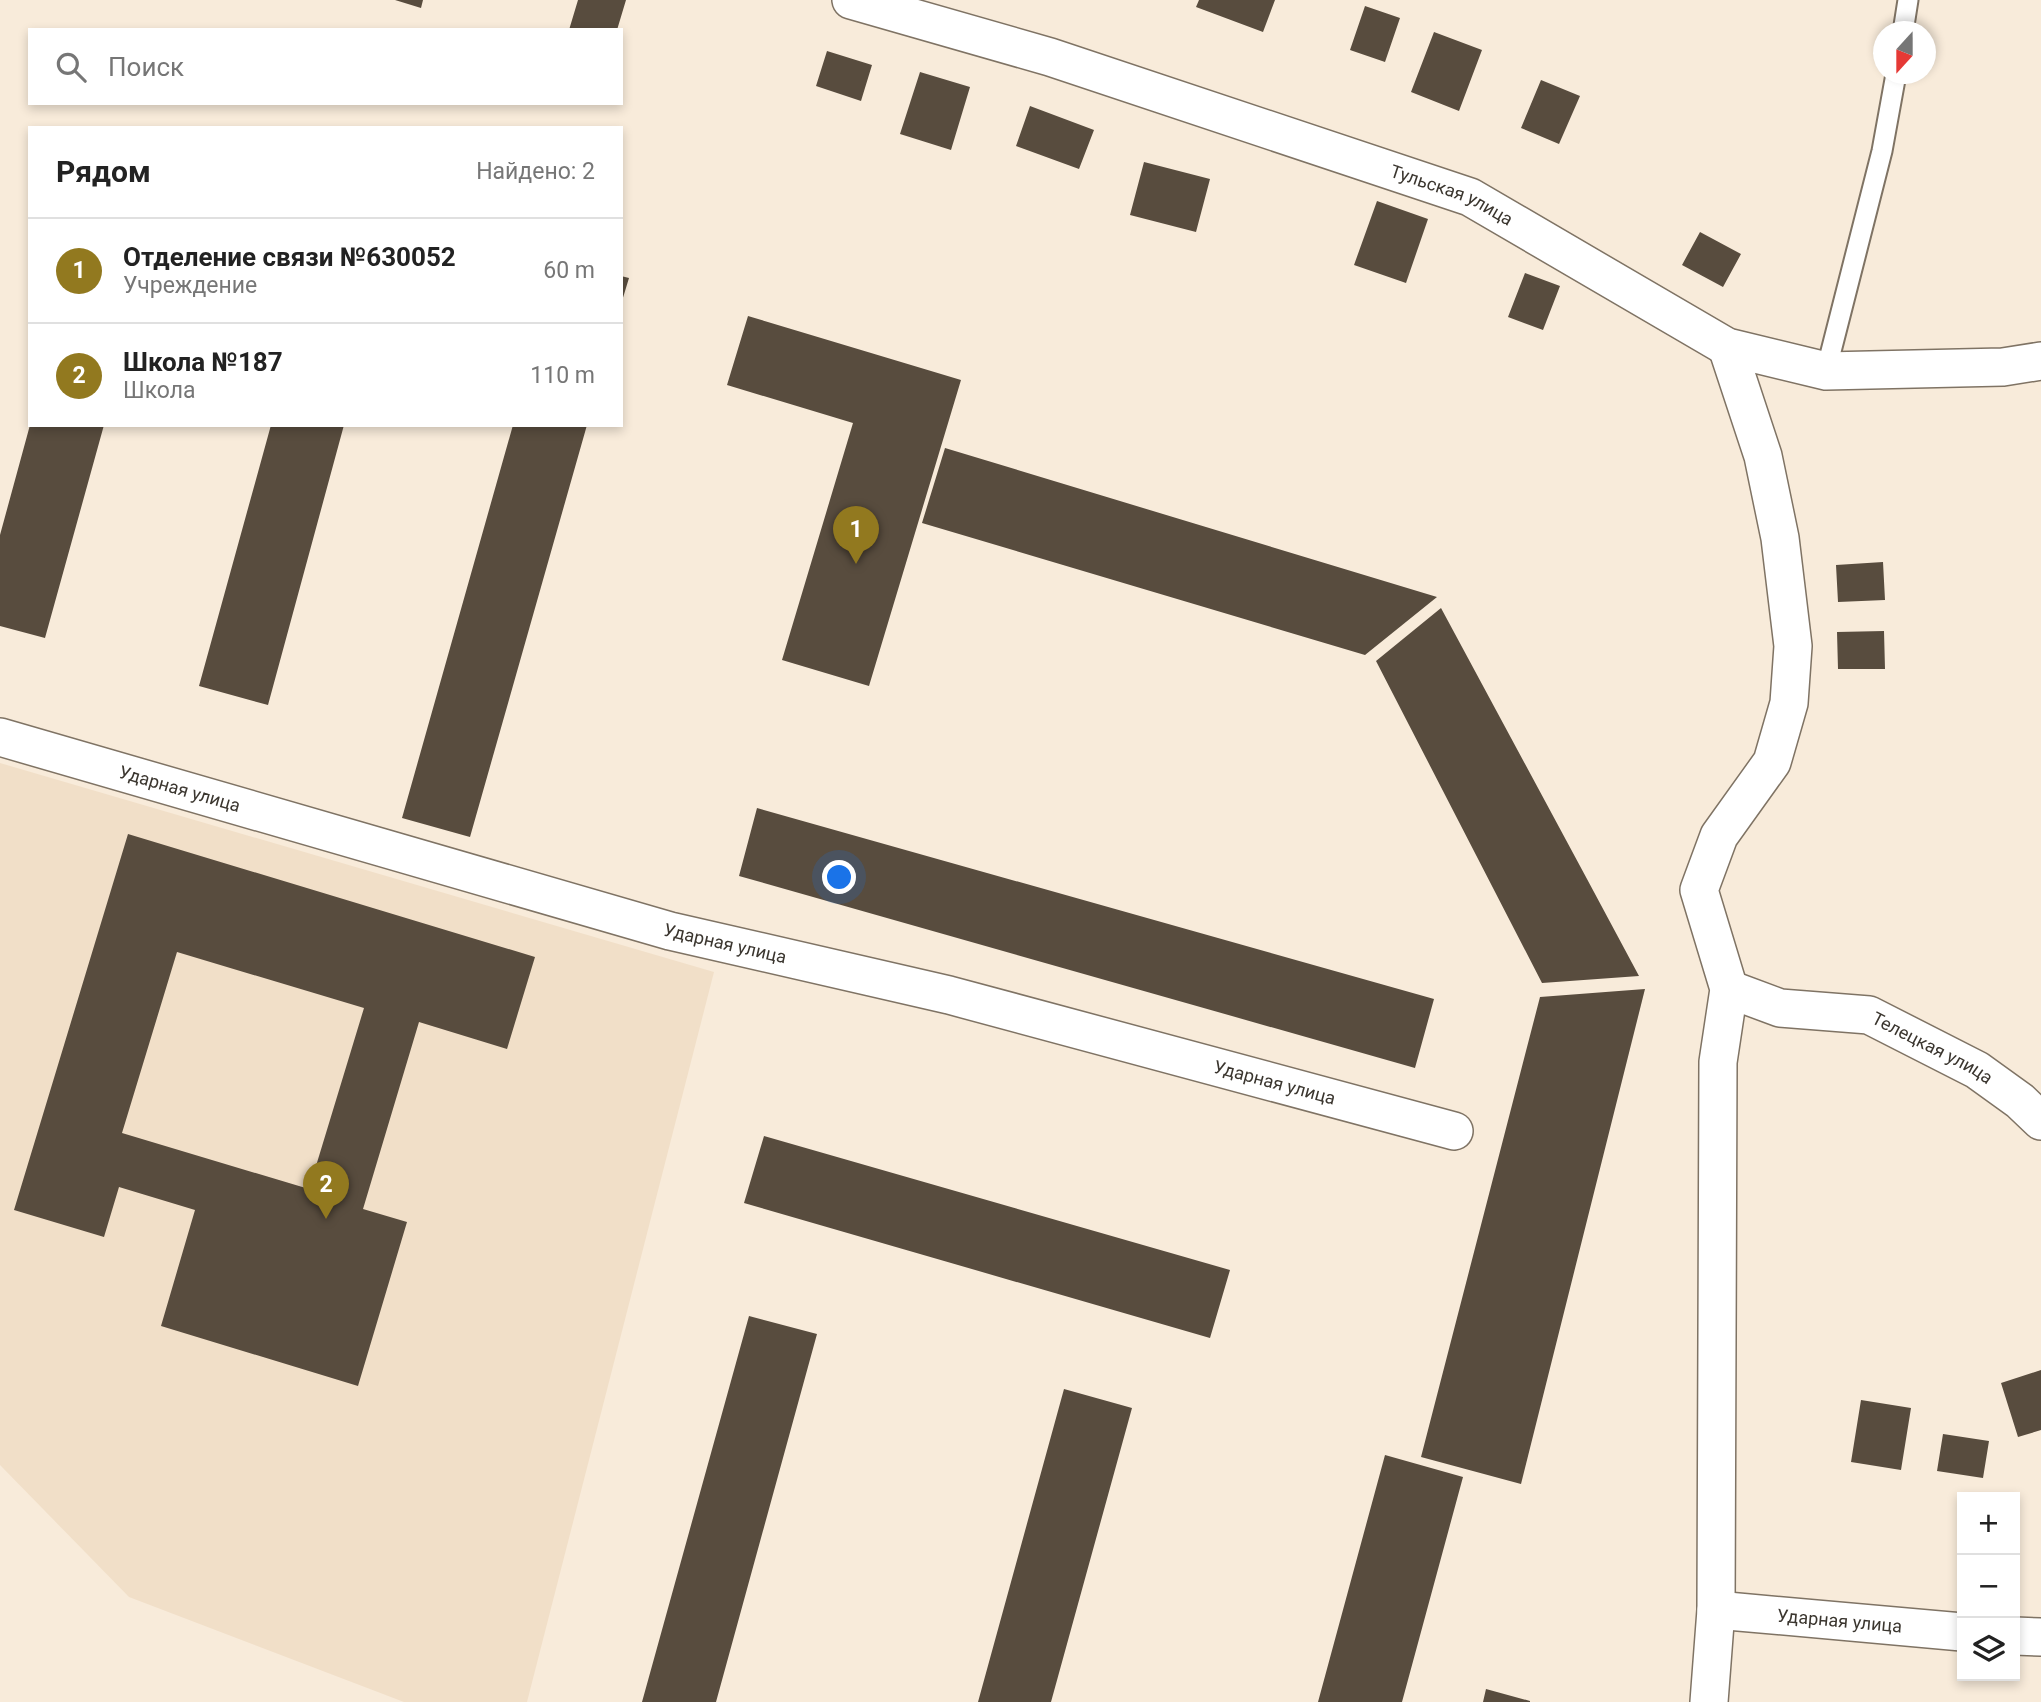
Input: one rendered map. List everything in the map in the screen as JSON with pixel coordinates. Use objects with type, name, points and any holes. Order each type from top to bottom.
[{"type":"street","name":"Тульская улица","points":[[851,0],[1050,57],[1470,197],[1727,347],[1826,370],[2003,367],[2041,361]]},
{"type":"street","points":[[1709,1702],[1716,1610],[1718,1062],[1728,989],[1699,890],[1719,836],[1772,762],[1788,704],[1793,646],[1780,538],[1763,456],[1727,347]]},
{"type":"street","name":"Ударная улица","points":[[0,737],[670,931],[949,995],[1454,1131]]},
{"type":"street","name":"Телецкая улица","points":[[1728,989],[1780,1007],[1870,1015],[1977,1070],[2020,1101],[2041,1121]]},
{"type":"street","name":"Ударная улица","points":[[1716,1610],[1957,1632]]},
{"type":"street","points":[[2020,1636],[2041,1637]]},
{"type":"lane","points":[[1905,21],[1908,0]]},
{"type":"lane","points":[[1826,370],[1882,151],[1894,84]]},
{"type":"shaded area","points":[[0,763],[714,972],[527,1702],[404,1702],[129,1597],[0,1465]]},
{"type":"building","points":[[395,0],[423,0],[421,8]]},
{"type":"building","points":[[578,0],[626,0],[618,28],[570,28]]},
{"type":"building","points":[[1199,0],[1275,0],[1263,32],[1196,7]]},
{"type":"building","points":[[1365,6],[1400,18],[1385,62],[1350,50]]},
{"type":"building","points":[[1434,32],[1482,50],[1459,111],[1411,92]]},
{"type":"building","points":[[827,51],[872,65],[861,101],[816,86]]},
{"type":"building","points":[[920,72],[970,87],[951,150],[900,134]]},
{"type":"building","points":[[1541,80],[1580,96],[1559,144],[1521,128]]},
{"type":"building","points":[[1030,106],[1094,130],[1079,169],[1016,146]]},
{"type":"building","points":[[1144,162],[1210,179],[1196,232],[1130,215]]},
{"type":"building","points":[[1377,201],[1428,219],[1406,283],[1354,265]]},
{"type":"building","points":[[1700,232],[1741,254],[1723,287],[1682,265]]},
{"type":"building","points":[[1525,273],[1560,286],[1543,330],[1508,317]]},
{"type":"building","points":[[623,276],[629,278],[623,298]]},
{"type":"building","points":[[748,316],[961,380],[869,686],[782,660],[853,423],[727,385]]},
{"type":"building","points":[[29,427],[103,427],[45,638],[0,626],[0,535]]},
{"type":"building","points":[[270,427],[343,427],[268,705],[199,686]]},
{"type":"building","points":[[512,427],[586,427],[470,837],[402,818]]},
{"type":"building","points":[[945,448],[1437,597],[1365,655],[922,523]]},
{"type":"building","points":[[1883,562],[1885,600],[1838,602],[1836,565]]},
{"type":"building","points":[[1441,608],[1639,976],[1542,983],[1376,661]]},
{"type":"building","points":[[1884,631],[1885,669],[1838,669],[1837,632]]},
{"type":"building","points":[[757,808],[1434,999],[1415,1068],[739,876]]},
{"type":"building","points":[[128,834],[535,957],[507,1049],[419,1022],[363,1209],[407,1222],[358,1386],[161,1326],[195,1210],[119,1187],[104,1237],[14,1210]],"holes":[[[177,952],[364,1008],[309,1189],[122,1133]]]},
{"type":"building","points":[[1645,989],[1521,1484],[1421,1457],[1540,997]]},
{"type":"building","points":[[764,1136],[1230,1270],[1210,1338],[744,1203]]},
{"type":"building","points":[[749,1316],[817,1334],[716,1702],[642,1702]]},
{"type":"building","points":[[2041,1370],[2041,1430],[2018,1437],[2001,1383]]},
{"type":"building","points":[[1064,1389],[1132,1408],[1051,1702],[978,1702]]},
{"type":"building","points":[[1861,1400],[1911,1408],[1901,1470],[1851,1462]]},
{"type":"building","points":[[1943,1434],[1989,1441],[1983,1478],[1937,1471]]},
{"type":"building","points":[[1385,1455],[1463,1477],[1402,1702],[1318,1702]]},
{"type":"building","points":[[1486,1689],[1530,1701],[1530,1702],[1483,1702]]},
{"type":"place","name":"Отделение связи №630052","points":[[856,564]]},
{"type":"place","name":"Школа №187","points":[[326,1219]]}]
